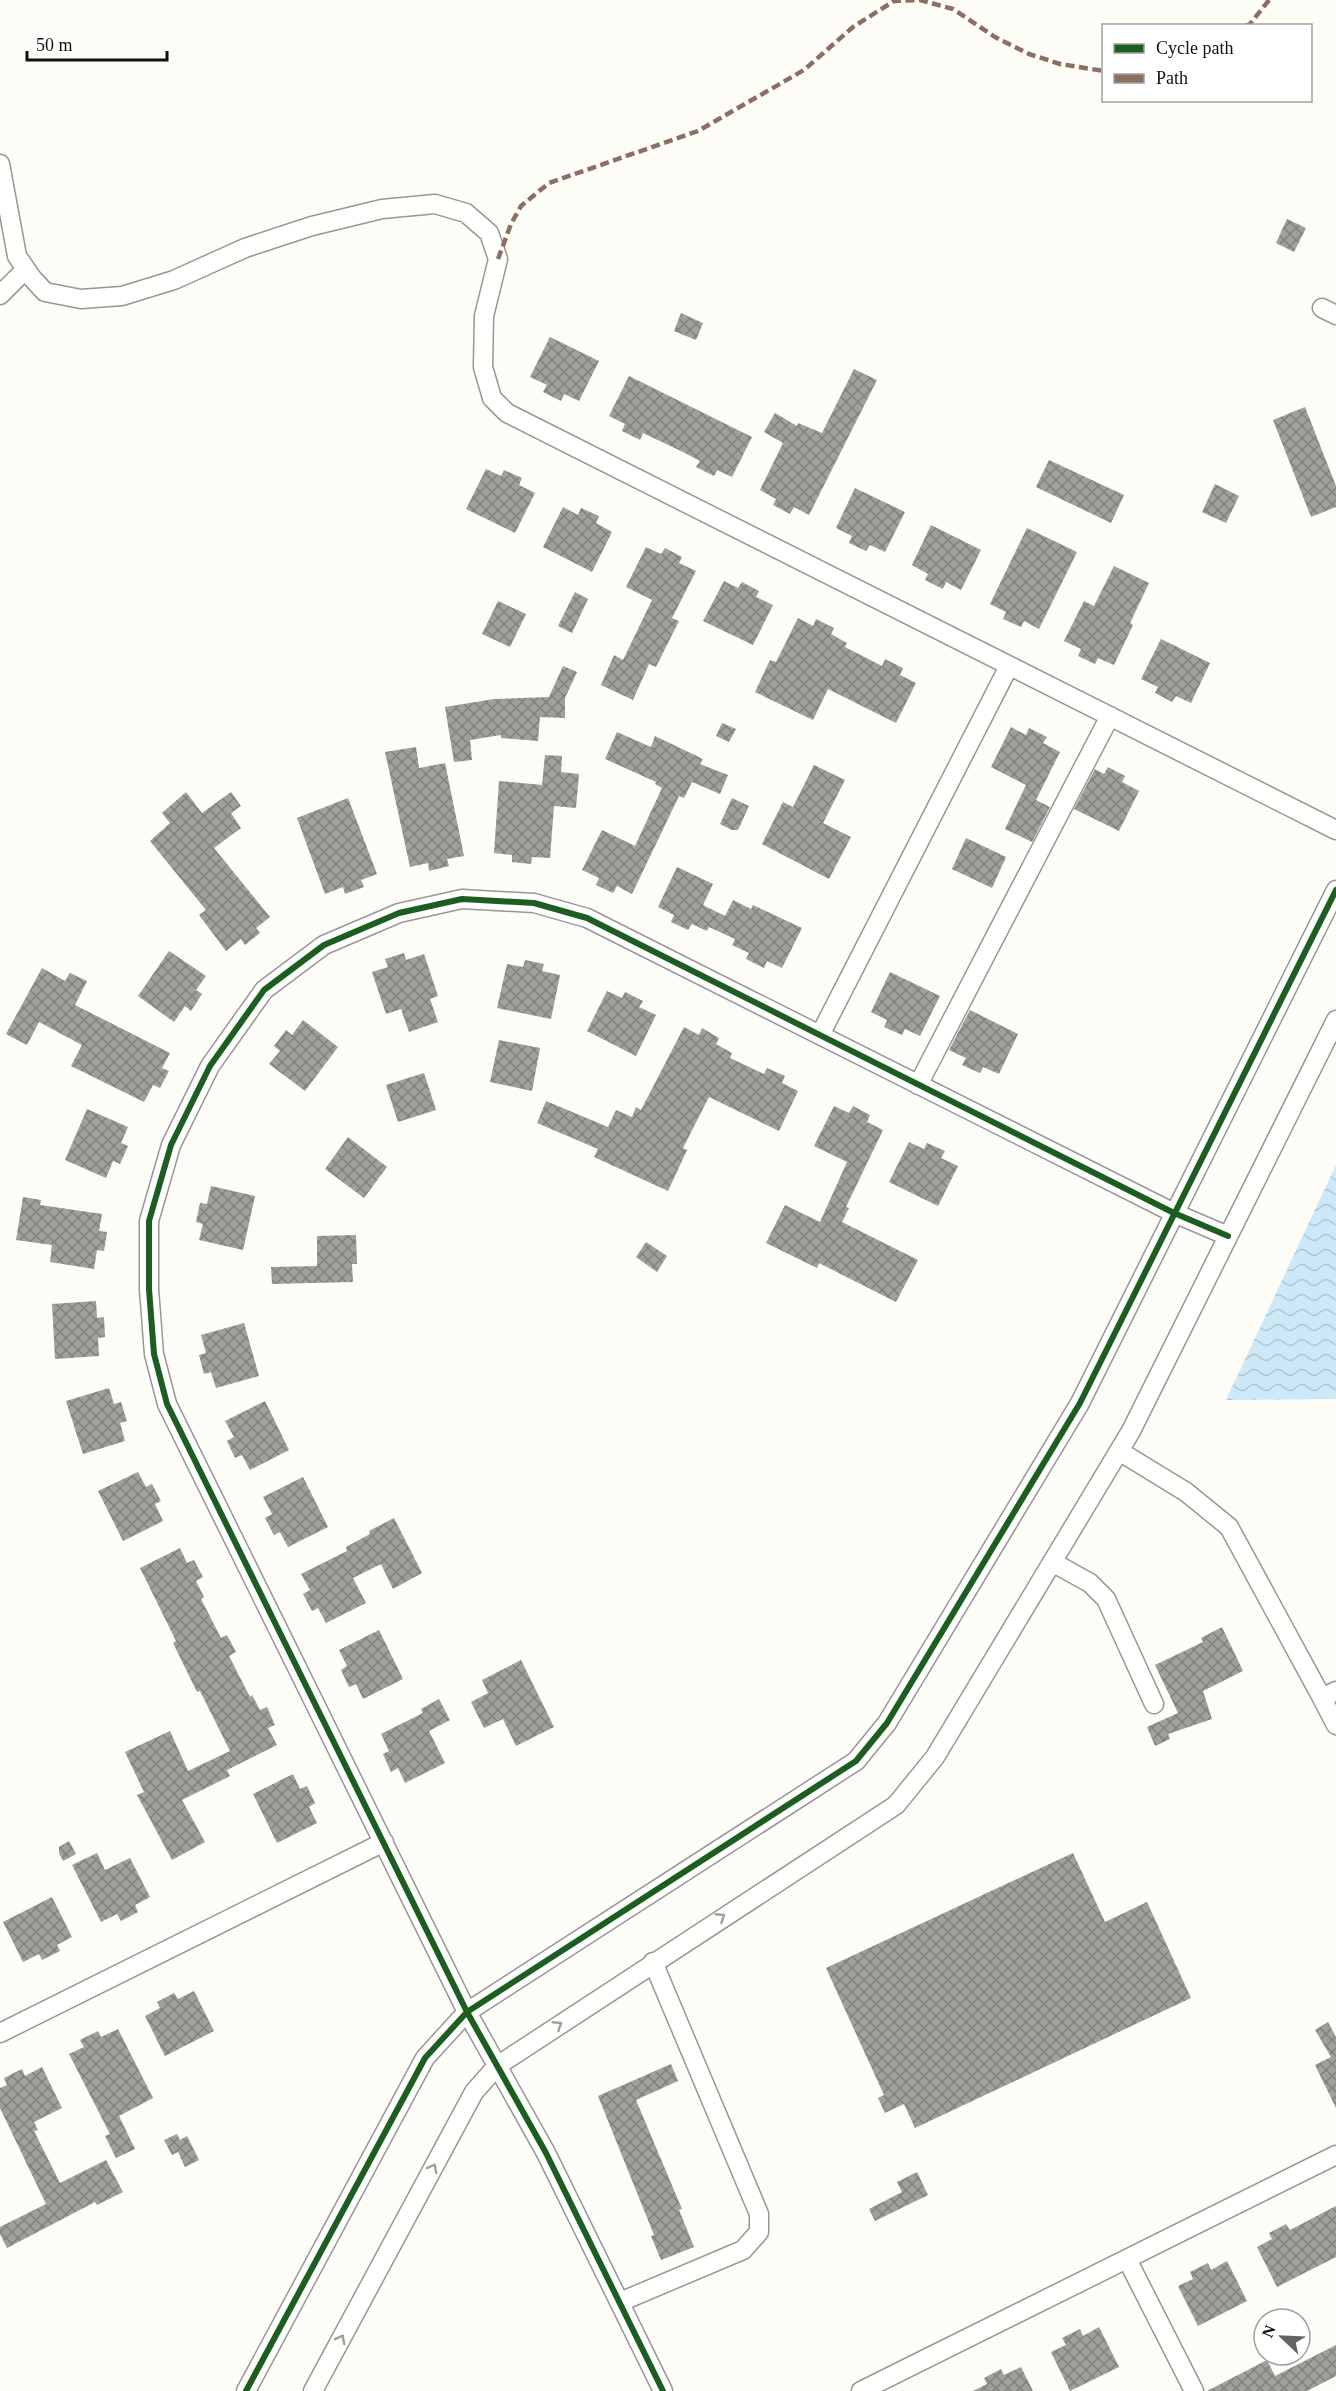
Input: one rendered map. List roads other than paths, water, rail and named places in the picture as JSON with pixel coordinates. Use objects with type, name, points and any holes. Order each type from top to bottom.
[{"type":"street","points":[[0,164],[17,256],[45,292],[81,299],[122,296],[174,280],[245,248],[312,226],[382,209],[435,204],[466,213],[489,233],[498,259],[484,316],[483,367],[492,398],[507,413],[1336,830]]},
{"type":"street","points":[[0,295],[26,269]]},
{"type":"street","points":[[820,1035],[1009,666]]},
{"type":"street","points":[[918,1085],[1110,716]]},
{"type":"street","points":[[244,2389],[425,2058],[467,2012],[856,1761],[886,1724],[1080,1402],[1336,890]]},
{"type":"street","points":[[663,2391],[546,2153],[467,2012],[167,1404],[154,1354],[149,1289],[149,1221],[171,1145],[210,1065],[264,990],[324,945],[399,913],[462,899],[534,903],[587,918],[1174,1213],[1228,1236]]},
{"type":"street","points":[[313,2391],[474,2092],[497,2066],[896,1805],[935,1757],[1131,1431],[1336,1020]]},
{"type":"street","points":[[1119,1451],[1186,1492],[1229,1527],[1329,1694],[1336,1725]]},
{"type":"street","points":[[1052,1562],[1090,1583],[1106,1599],[1154,1704]]},
{"type":"street","points":[[0,2033],[384,1842]]},
{"type":"street","points":[[620,2302],[743,2250],[759,2232],[759,2214],[653,1962]]},
{"type":"street","points":[[861,2391],[1336,2155]]},
{"type":"street","points":[[1127,2259],[1194,2391]]},
{"type":"water","points":[[1336,1165],[1336,1399],[1226,1400]]}]
